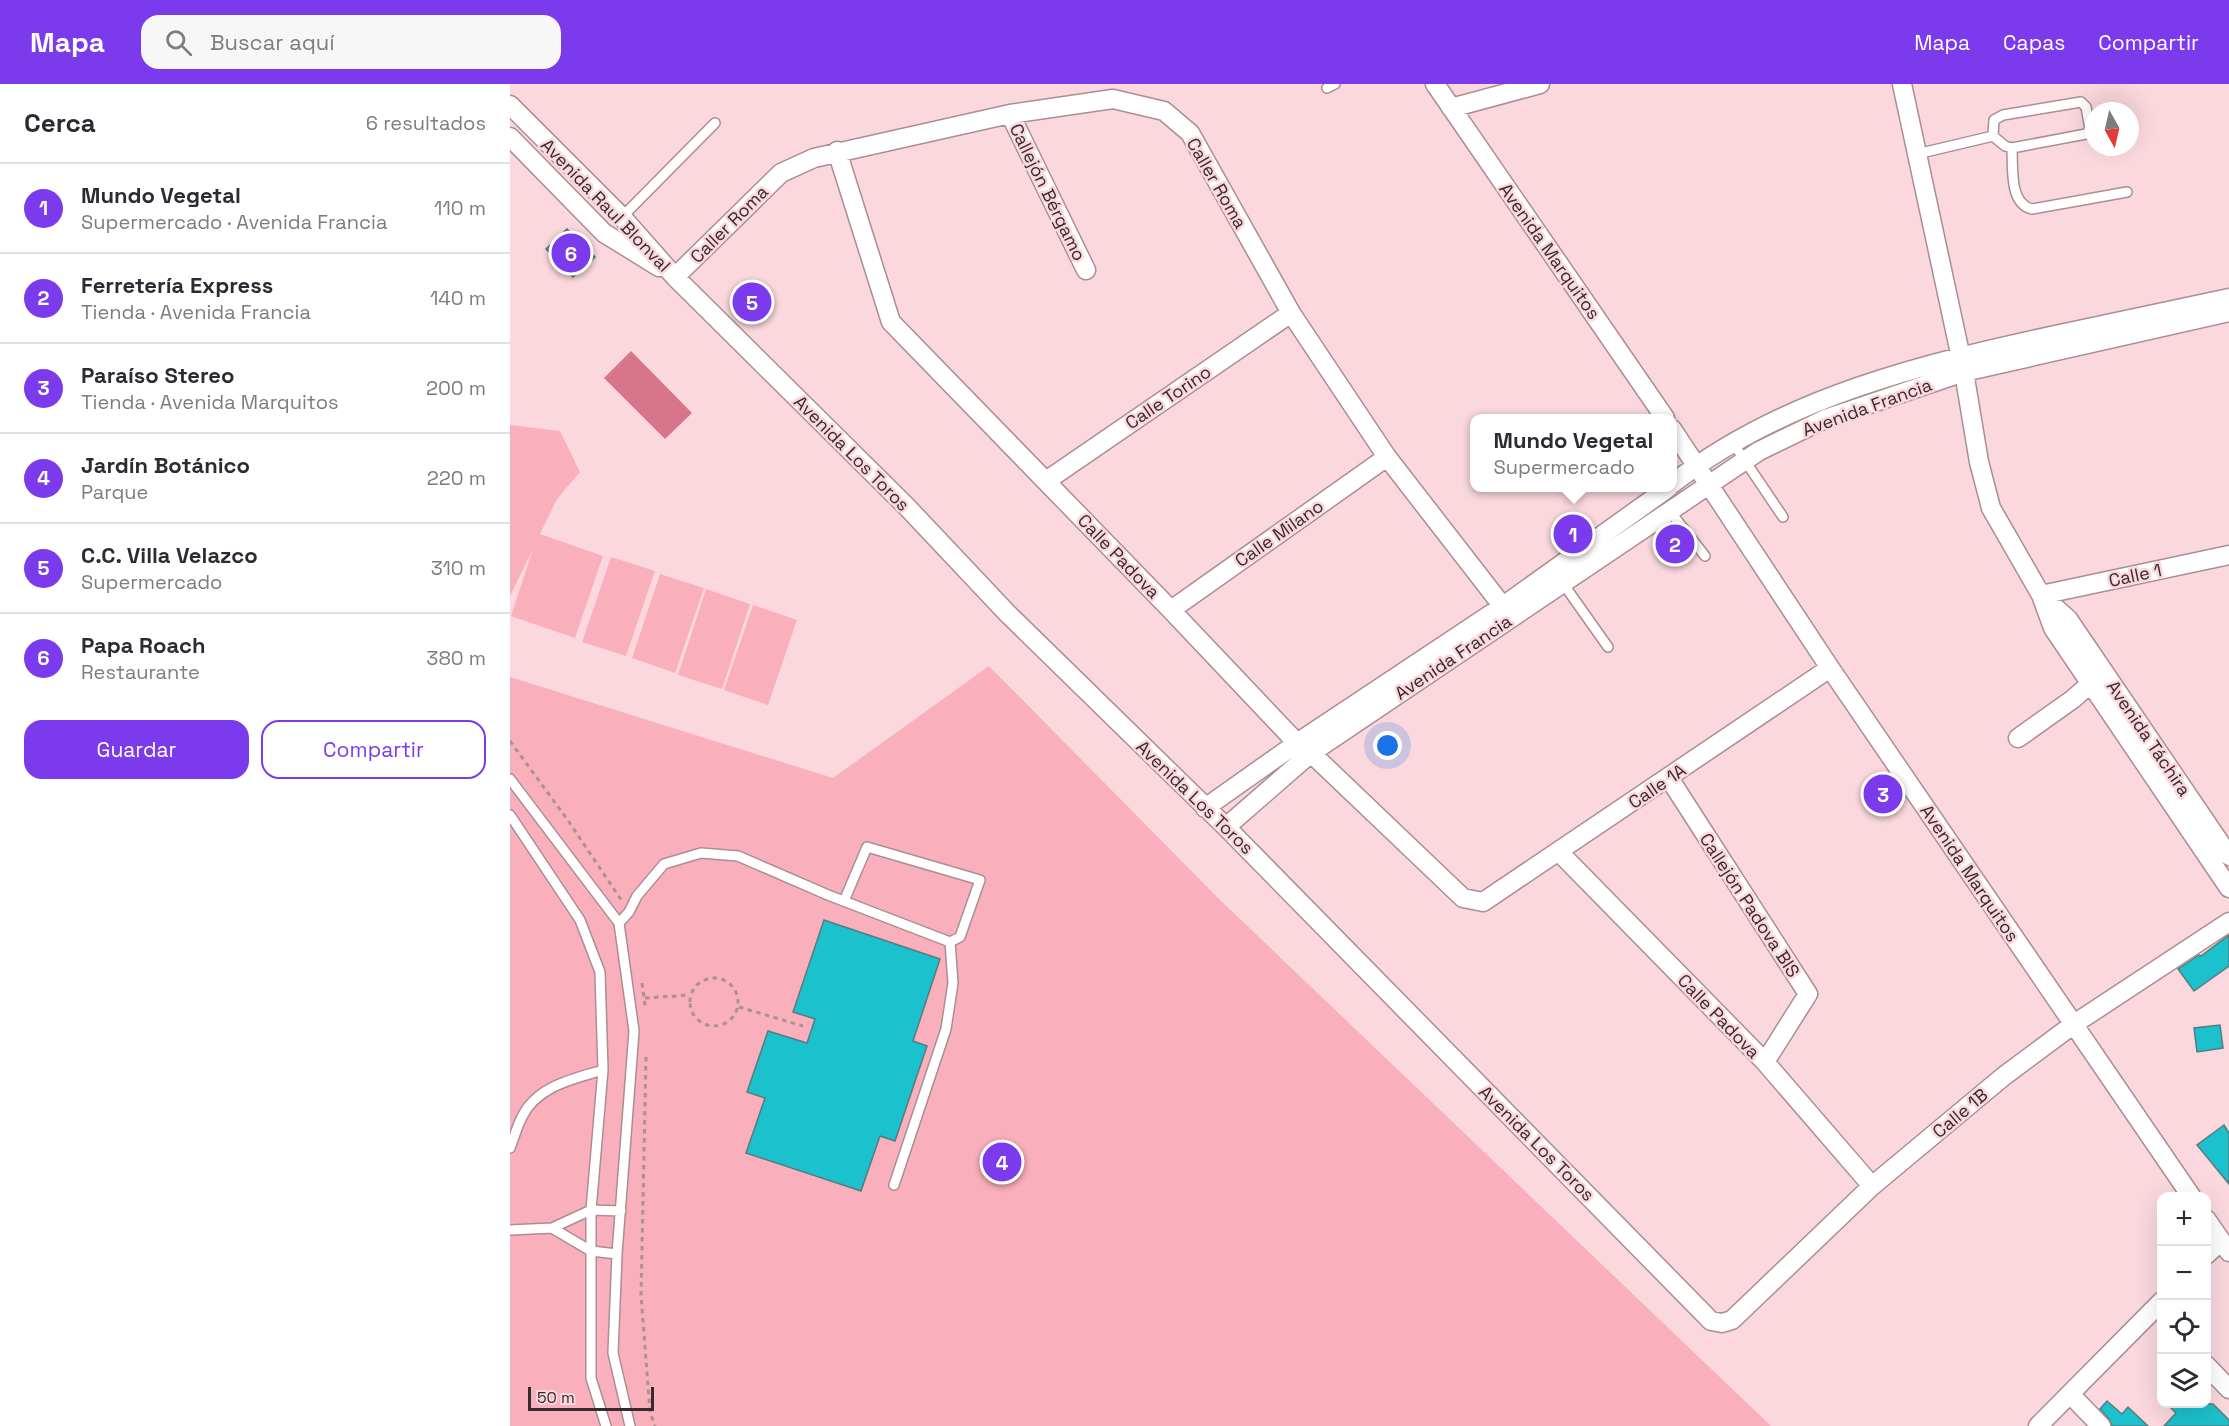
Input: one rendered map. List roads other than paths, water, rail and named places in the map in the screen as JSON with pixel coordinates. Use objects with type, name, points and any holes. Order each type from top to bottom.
[{"type":"street","name":"Avenida Marquitos","points":[[1435,84],[1662,414]]},
{"type":"street","points":[[1451,108],[1540,84]]},
{"type":"street","points":[[1902,84],[1962,364],[1979,462],[1991,508],[2041,595],[2061,623],[2090,684],[2229,888]]},
{"type":"street","name":"Caller Roma","points":[[675,278],[781,173],[814,158],[1010,114],[1113,99],[1164,111],[1190,133],[1291,313],[1387,457],[1507,612]]},
{"type":"street","name":"Avenida Raul Blonval","points":[[510,105],[622,217],[675,278]]},
{"type":"street","name":"Callejón Bérgamo","points":[[1010,114],[1086,270]]},
{"type":"street","name":"Avenida Raul Blonval","points":[[510,137],[604,233],[675,278]]},
{"type":"street","name":"Calle Padova","points":[[837,151],[891,322],[1304,748],[1462,898],[1483,902]]},
{"type":"street","name":"Avenida Los Toros","points":[[675,278],[908,508],[1007,613],[1226,827],[1711,1320]]},
{"type":"street","name":"Avenida Francia","points":[[1677,480],[1697,465],[1757,430],[1843,391],[2229,298]]},
{"type":"street","name":"Avenida Francia","points":[[1507,612],[1562,582],[1759,451],[1825,419],[1962,364],[2229,312]]},
{"type":"street","name":"Calle Torino","points":[[1046,481],[1291,313]]},
{"type":"street","name":"Avenida Marquitos","points":[[1677,436],[1830,668],[2188,1192]]},
{"type":"street","name":"Calle Milano","points":[[1171,610],[1387,457]]},
{"type":"street","name":"Avenida Francia","points":[[1205,808],[1304,748],[1507,612],[1663,492]]},
{"type":"street","name":"Calle 1","points":[[2041,595],[2229,555]]},
{"type":"street","name":"Avenida Táchira","points":[[2061,623],[2229,856]]},
{"type":"street","name":"Calle 1A","points":[[1483,902],[1830,668]]},
{"type":"street","points":[[2018,738],[2073,699],[2090,684]]},
{"type":"street","name":"Avenida Francia","points":[[1226,827],[1304,748]]},
{"type":"street","name":"Callejón Padova BIS","points":[[1669,778],[1808,994],[1765,1062]]},
{"type":"street","name":"Calle Padova","points":[[1558,852],[1765,1062],[1872,1186]]},
{"type":"street","name":"Calle 1B","points":[[1711,1320],[1722,1323],[1732,1320],[1872,1186],[2004,1076],[2074,1024],[2229,922]]},
{"type":"street","points":[[2211,1226],[2225,1246],[2211,1253]]},
{"type":"street","points":[[2038,1426],[2157,1312]]},
{"type":"street","points":[[2211,1370],[2229,1389]]},
{"type":"street","points":[[2071,1395],[2101,1426]]},
{"type":"lane","points":[[2081,102],[2084,104],[2089,132],[2012,148],[2005,146],[1993,136],[1994,120],[2003,115],[2081,102]]},
{"type":"lane","points":[[622,217],[716,123]]},
{"type":"lane","points":[[1917,153],[1993,136]]},
{"type":"lane","points":[[2012,148],[2017,199],[2023,207],[2032,209],[2127,192]]},
{"type":"lane","points":[[1733,443],[1783,517]]},
{"type":"lane","points":[[1669,510],[1705,556]]},
{"type":"lane","points":[[1562,582],[1608,647]]},
{"type":"lane","points":[[510,779],[619,924],[634,1031],[617,1254],[613,1353],[630,1426]]},
{"type":"lane","points":[[510,815],[580,921],[600,972],[603,1070],[591,1210],[591,1378],[606,1426]]},
{"type":"lane","points":[[619,924],[629,912],[637,896],[664,864],[701,853],[738,856],[844,901],[950,942],[960,937],[980,880],[867,847],[844,901]]},
{"type":"lane","points":[[894,1185],[946,1029],[953,983],[950,942]]},
{"type":"lane","points":[[510,1148],[522,1115],[539,1096],[554,1085],[603,1070]]},
{"type":"lane","points":[[510,1230],[552,1228],[591,1210],[621,1211]]},
{"type":"lane","points":[[552,1228],[591,1251],[617,1254]]},
{"type":"place","name":"Papa Roach","points":[[571,253]]},
{"type":"place","name":"C.C. Villa Velazco","points":[[752,302]]},
{"type":"place","name":"Mundo Vegetal","points":[[1573,534]]},
{"type":"place","name":"Ferretería Express","points":[[1675,544]]},
{"type":"place","name":"Paraíso Stereo","points":[[1883,794]]},
{"type":"place","name":"Jardín Botánico","points":[[1002,1162]]}]
